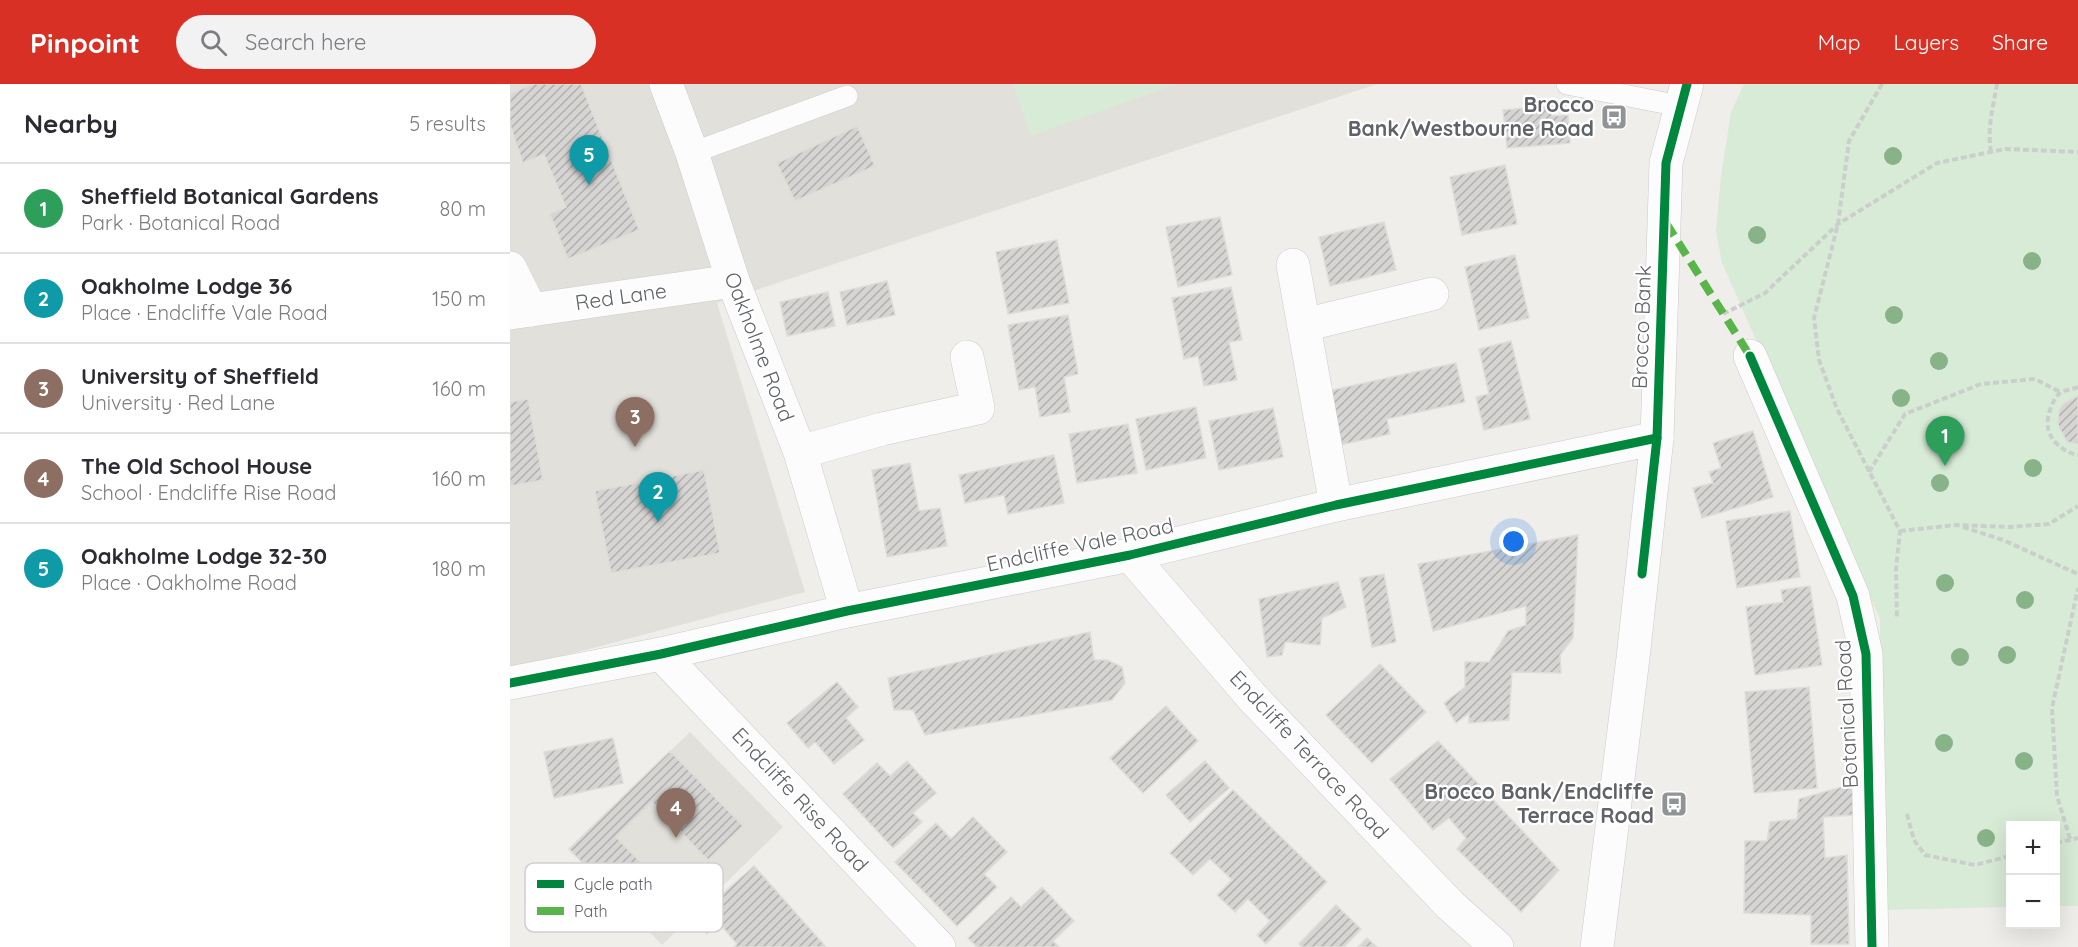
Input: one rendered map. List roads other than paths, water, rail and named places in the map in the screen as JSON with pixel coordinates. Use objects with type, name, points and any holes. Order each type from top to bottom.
[{"type":"street","name":"Oakholme Road","points":[[666,84],[692,153],[733,281],[800,452],[847,611]]},
{"type":"street","name":"Brocco Bank","points":[[1597,947],[1633,658],[1657,438],[1666,163],[1684,95]]},
{"type":"street","points":[[1293,265],[1336,505]]},
{"type":"street","points":[[510,268],[521,312]]},
{"type":"street","name":"Red Lane","points":[[521,312],[733,281]]},
{"type":"street","points":[[1304,325],[1432,294]]},
{"type":"street","name":"Botanical Road","points":[[1750,356],[1853,596],[1866,654],[1872,947]]},
{"type":"street","points":[[800,452],[882,429],[978,408],[967,357]]},
{"type":"street","name":"Endcliffe Vale Road","points":[[510,683],[661,654],[847,611],[1130,555],[1336,505],[1657,438]]},
{"type":"street","name":"Endcliffe Terrace Road","points":[[1130,555],[1252,697],[1450,905],[1497,947]]},
{"type":"street","name":"Endcliffe Rise Road","points":[[661,654],[939,947]]},
{"type":"lane","points":[[1567,84],[1684,95]]},
{"type":"lane","points":[[692,153],[847,96]]},
{"type":"place","name":"Brocco Bank/Westbourne Road","points":[[1614,117]]},
{"type":"place","name":"Oakholme Lodge 32-30","points":[[589,185]]},
{"type":"place","name":"University of Sheffield","points":[[635,447]]},
{"type":"place","name":"Sheffield Botanical Gardens","points":[[1945,466]]},
{"type":"place","name":"Oakholme Lodge 36","points":[[658,522]]},
{"type":"place","name":"Brocco Bank/Endcliffe Terrace Road","points":[[1674,804]]},
{"type":"place","name":"The Old School House","points":[[676,838]]}]
